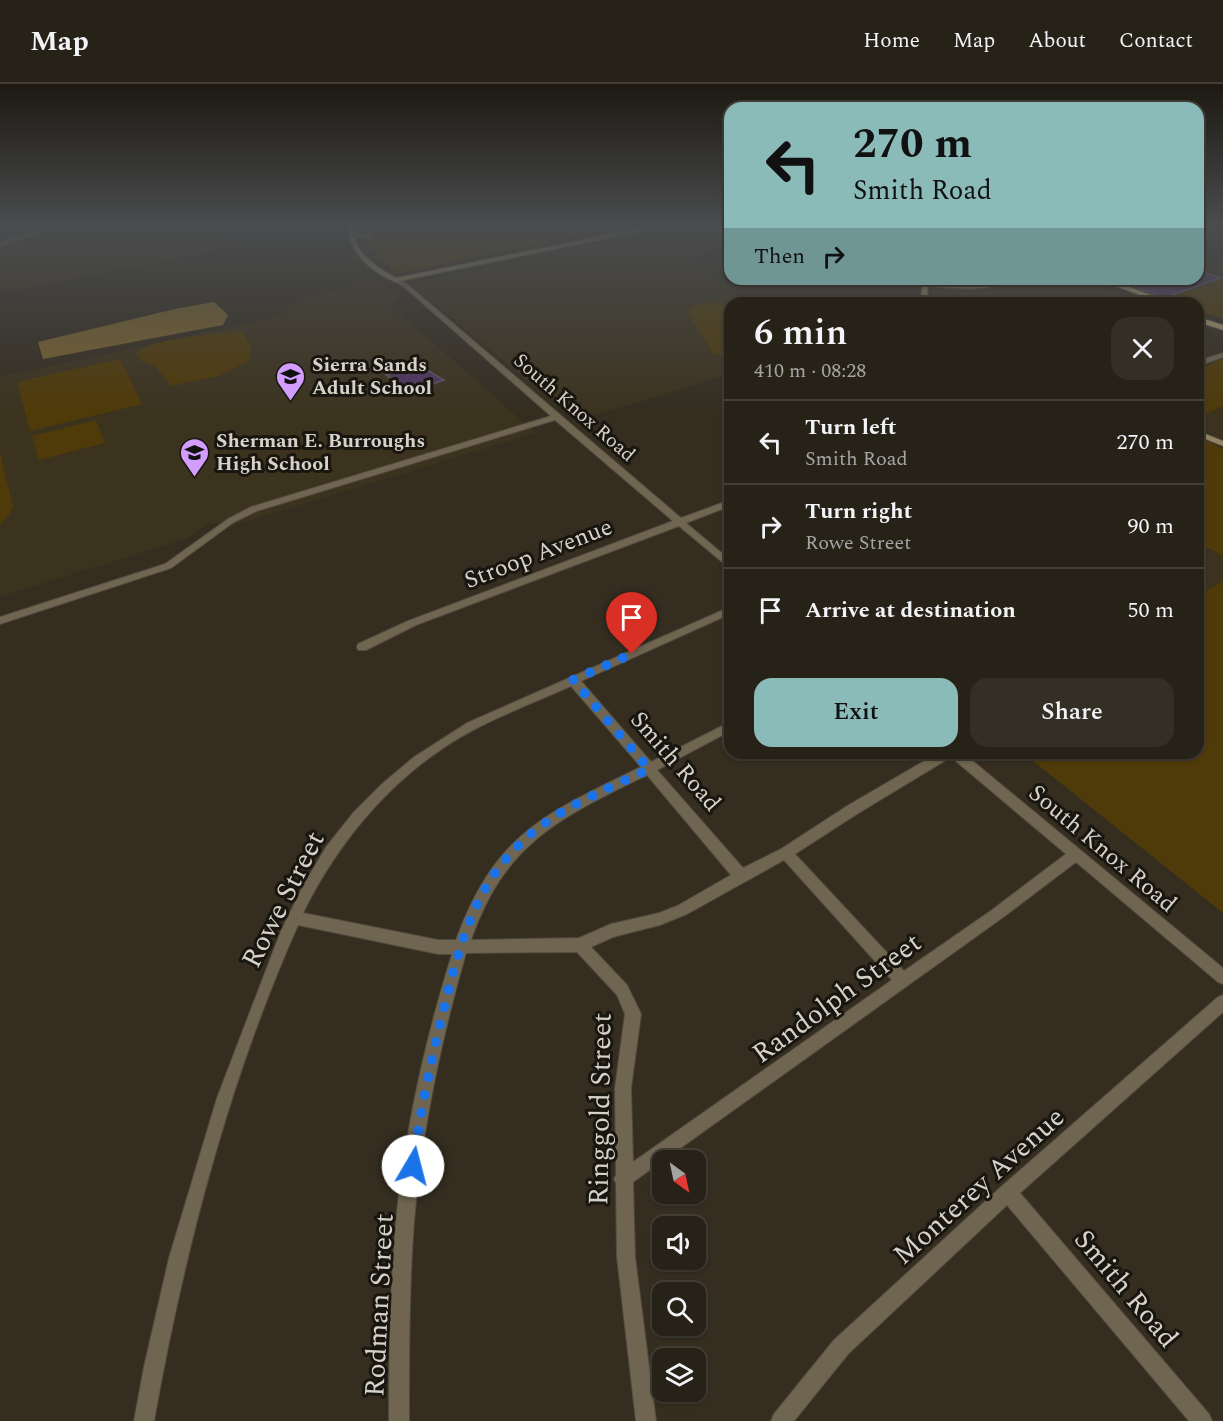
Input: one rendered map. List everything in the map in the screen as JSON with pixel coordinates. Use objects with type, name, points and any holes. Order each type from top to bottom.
[{"type":"main road","points":[[1109,286],[1138,297]]},
{"type":"main road","points":[[1122,286],[1151,297]]},
{"type":"main road","points":[[1204,316],[1223,323]]},
{"type":"main road","points":[[1204,321],[1223,328]]},
{"type":"street","name":"South Knox Road","points":[[407,286],[724,559]]},
{"type":"street","points":[[1204,362],[1223,355]]},
{"type":"street","points":[[0,621],[168,566],[186,556],[233,518],[255,509],[556,417]]},
{"type":"street","points":[[1204,436],[1223,444]]},
{"type":"street","name":"Stroop Avenue","points":[[362,647],[412,623],[724,505]]},
{"type":"street","name":"Rowe Street","points":[[144,1421],[153,1368],[200,1178],[241,1049],[279,953],[316,875],[343,835],[371,802],[410,767],[437,746],[471,726],[724,613]]},
{"type":"street","name":"Smith Road","points":[[573,680],[741,876]]},
{"type":"street","name":"Rodman Street","points":[[399,1421],[399,1349],[404,1236],[419,1125],[434,1047],[459,948],[483,892],[508,856],[523,841],[556,816],[724,729]]},
{"type":"street","points":[[296,918],[438,947],[580,945],[611,931],[660,919],[682,910],[786,853],[852,810],[938,759]]},
{"type":"street","name":"South Knox Road","points":[[962,759],[1223,977]]},
{"type":"street","points":[[786,853],[902,980]]},
{"type":"street","name":"Randolph Street","points":[[623,1179],[1076,854]]},
{"type":"street","name":"Ringgold Street","points":[[580,945],[622,990],[633,1014],[622,1088],[623,1179],[626,1257],[646,1421]]},
{"type":"street","name":"Monterey Avenue","points":[[781,1421],[841,1347],[1008,1192],[1223,1002]]},
{"type":"street","name":"Smith Road","points":[[1008,1192],[1202,1421]]},
{"type":"shaded area","points":[[0,286],[35,286],[17,290],[0,289]]},
{"type":"shaded area","points":[[413,286],[733,286],[740,297],[724,297],[724,376],[577,421]]},
{"type":"shaded area","points":[[1099,286],[1128,297],[929,297],[931,289]]},
{"type":"shaded area","points":[[1128,286],[1199,286],[1170,297],[1158,297]]},
{"type":"shaded area","points":[[1201,286],[1223,286],[1223,319],[1204,313],[1204,297],[1174,297]]},
{"type":"shaded area","name":"Sherman E. Burroughs High School","points":[[346,288],[391,288],[400,296],[391,306],[536,433],[228,527],[209,522],[188,538],[0,597],[0,377],[275,317],[302,298]]},
{"type":"shaded area","points":[[214,302],[228,315],[223,325],[43,359],[38,342],[175,309]]},
{"type":"shaded area","points":[[705,302],[724,304],[724,357],[713,353],[687,312],[692,306]]},
{"type":"shaded area","points":[[242,331],[251,347],[249,361],[218,376],[171,386],[156,367],[142,361],[136,353],[146,347],[172,340]]},
{"type":"shaded area","points":[[1223,358],[1223,406],[1204,415],[1204,367]]},
{"type":"shaded area","points":[[120,359],[142,404],[30,431],[17,382]]},
{"type":"shaded area","points":[[1223,406],[1223,440],[1204,431],[1204,414]]},
{"type":"shaded area","points":[[96,420],[105,443],[39,460],[32,436]]},
{"type":"shaded area","points":[[1204,440],[1223,449],[1223,556],[1204,546]]},
{"type":"shaded area","points":[[0,453],[13,506],[0,524]]},
{"type":"shaded area","points":[[1204,546],[1223,556],[1223,581],[1204,591]]},
{"type":"shaded area","points":[[1223,581],[1223,913],[1030,759],[1204,759],[1204,592]]},
{"type":"building","points":[[1134,286],[1197,286],[1167,297]]},
{"type":"building","points":[[417,364],[444,380],[412,391],[386,375]]},
{"type":"place","name":"Sierra Sands Adult School","points":[[291,402]]},
{"type":"place","name":"Sherman E. Burroughs High School","points":[[195,478]]},
{"type":"route","points":[[413,1166],[434,1047],[459,948],[483,892],[508,856],[539,828],[580,803],[649,769],[573,680],[632,654]]}]
